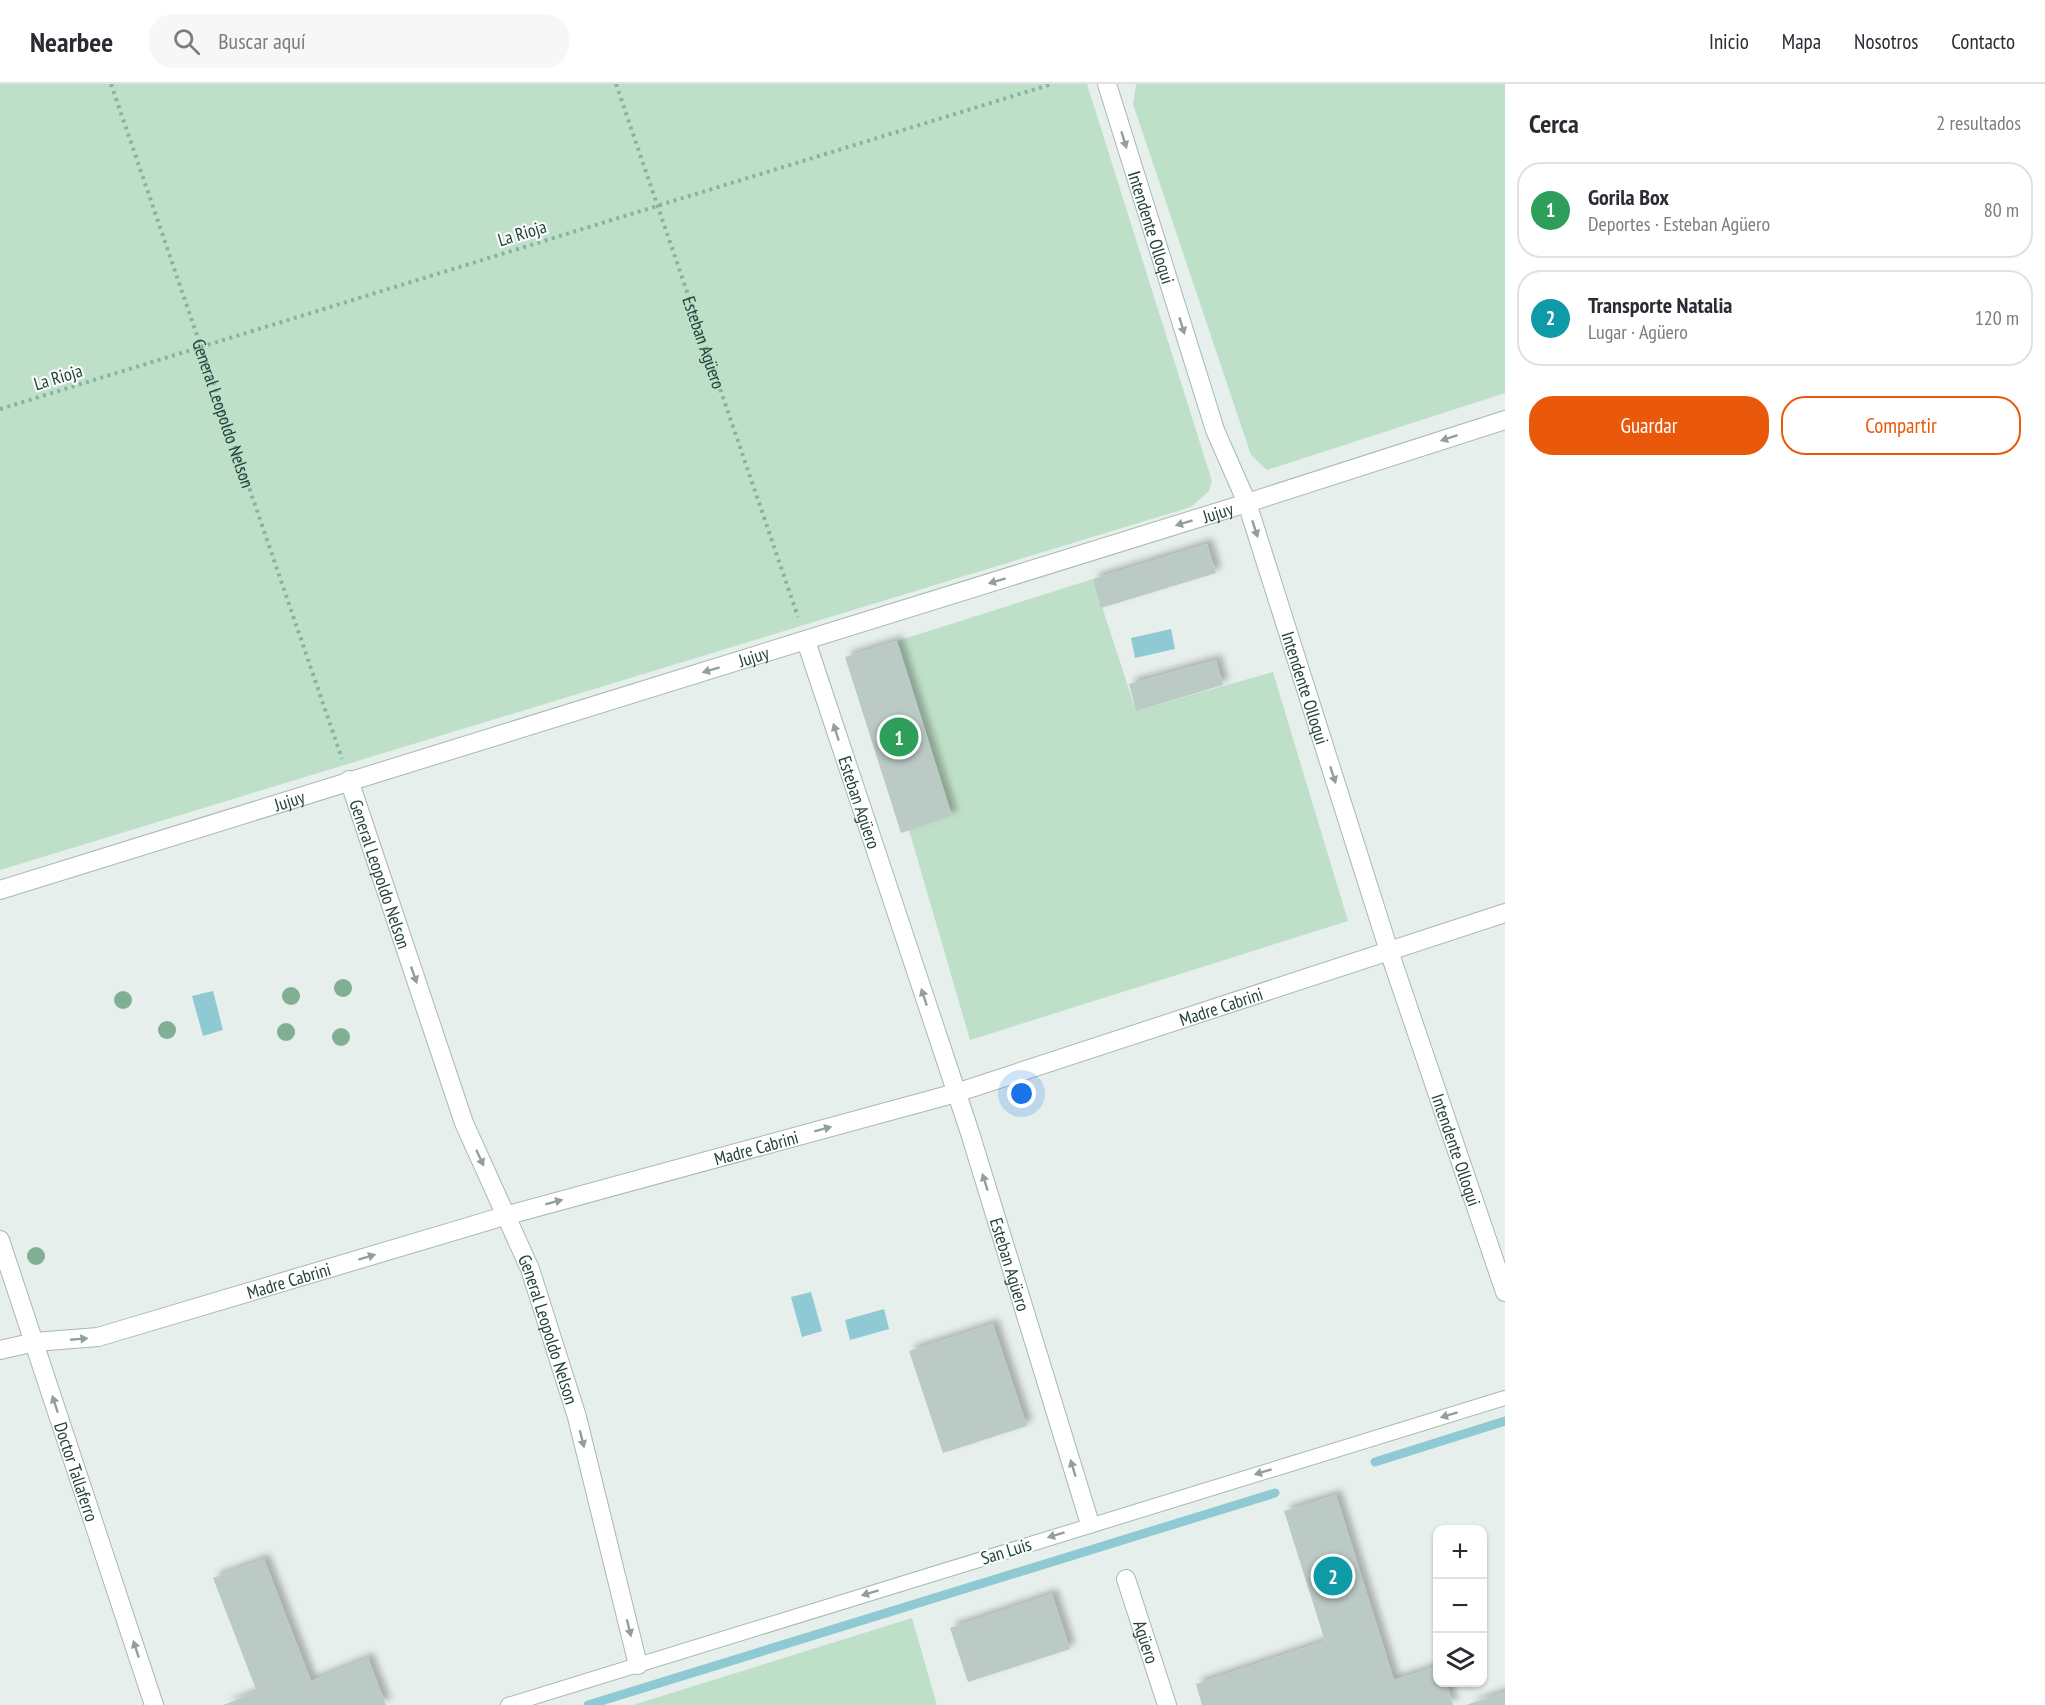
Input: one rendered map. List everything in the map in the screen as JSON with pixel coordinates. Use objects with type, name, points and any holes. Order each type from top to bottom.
[{"type":"street","name":"Intendente Olloqui","points":[[1107,84],[1215,430],[1247,503],[1389,951],[1505,1292]]},
{"type":"street","name":"Jujuy","points":[[0,890],[349,780],[806,641],[1505,420]]},
{"type":"street","name":"Esteban Agüero","points":[[806,641],[956,1093],[1090,1524]]},
{"type":"street","name":"General Leopoldo Nelson","points":[[349,780],[464,1123],[508,1215],[530,1269],[577,1417],[638,1665]]},
{"type":"street","name":"Madre Cabrini","points":[[0,1350],[35,1342],[98,1337],[508,1215],[956,1093],[1505,913]]},
{"type":"street","name":"Doctor Tallaferro","points":[[0,1240],[154,1705]]},
{"type":"street","name":"Agüero","points":[[1126,1579],[1167,1705]]},
{"type":"lane","name":"San Luis","points":[[508,1705],[1505,1398]]},
{"type":"path","name":"General Leopoldo Nelson","points":[[111,84],[349,780]]},
{"type":"path","name":"Esteban Agüero","points":[[616,84],[806,641]]},
{"type":"path","name":"La Rioja","points":[[0,409],[1052,84]]},
{"type":"green space","points":[[0,84],[1087,84],[1212,481],[1209,491],[1191,507],[0,870]]},
{"type":"green space","points":[[1136,84],[1505,84],[1505,393],[1267,470],[1251,455],[1133,104]]},
{"type":"green space","points":[[1093,579],[1136,711],[1273,672],[1348,921],[970,1040],[909,830],[952,816],[897,641]]},
{"type":"green space","points":[[912,1618],[937,1705],[633,1705]]},
{"type":"water","points":[[1171,629],[1175,649],[1135,658],[1131,638]]},
{"type":"water","points":[[213,991],[223,1030],[203,1036],[192,996]]},
{"type":"water","points":[[811,1292],[822,1331],[802,1337],[791,1297]]},
{"type":"water","points":[[884,1309],[889,1329],[850,1340],[845,1320]]},
{"type":"building","points":[[1207,544],[1216,573],[1101,608],[1093,579]]},
{"type":"building","points":[[897,641],[952,816],[901,833],[845,657]]},
{"type":"building","points":[[1216,660],[1223,685],[1136,711],[1129,684]]},
{"type":"building","points":[[993,1324],[1027,1426],[943,1453],[909,1351]]},
{"type":"building","points":[[1336,1495],[1394,1680],[1433,1668],[1433,1687],[1448,1687],[1453,1705],[1202,1705],[1196,1684],[1325,1641],[1284,1511]]},
{"type":"building","points":[[264,1559],[311,1681],[368,1658],[386,1705],[223,1705],[257,1692],[213,1578]]},
{"type":"building","points":[[1052,1594],[1070,1649],[968,1682],[950,1628]]},
{"type":"building","points":[[1505,1692],[1505,1705],[1466,1705]]},
{"type":"waterway","points":[[1375,1462],[1505,1421]]},
{"type":"waterway","points":[[588,1705],[1275,1493]]},
{"type":"place","name":"Gorila Box","points":[[899,737]]},
{"type":"place","name":"Transporte Natalia","points":[[1333,1576]]}]
